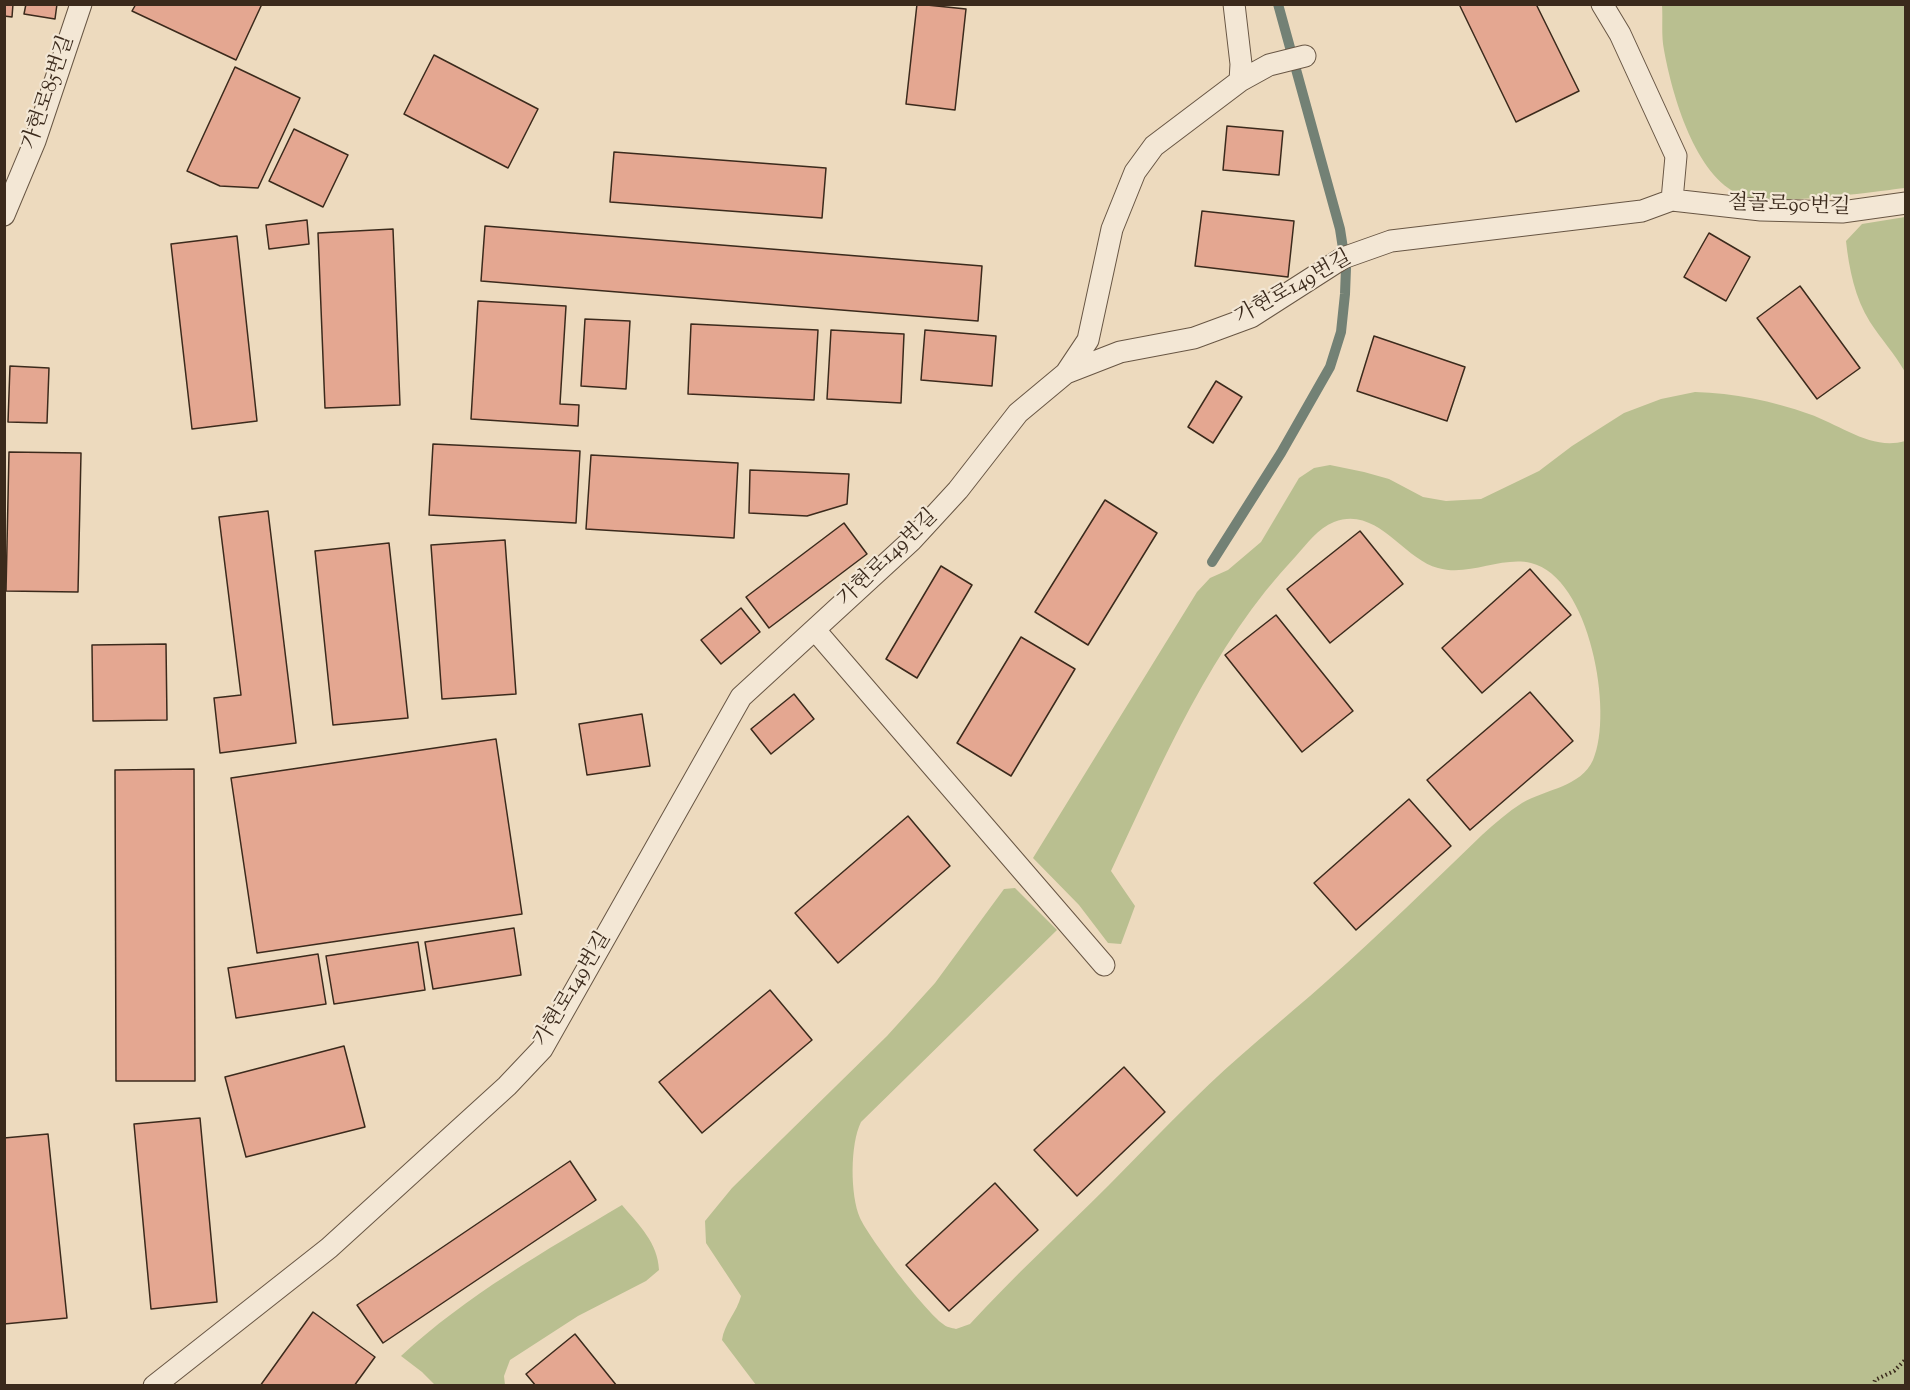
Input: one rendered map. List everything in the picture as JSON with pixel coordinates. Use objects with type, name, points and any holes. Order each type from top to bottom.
[{"type":"lane","name":"가현로85번길","points":[[4,215],[35,141],[81,4]]},
{"type":"lane","points":[[1234,4],[1241,63],[1240,81]]},
{"type":"lane","points":[[1602,4],[1620,34],[1676,156],[1672,200]]},
{"type":"lane","points":[[1066,373],[1088,340],[1112,229],[1135,172],[1154,146],[1240,81],[1269,65],[1305,56]]},
{"type":"lane","name":"절골로90번길","points":[[1672,200],[1761,210],[1842,212],[1905,203]]},
{"type":"lane","name":"가현로149번길","points":[[154,1386],[329,1248],[507,1086],[542,1048],[741,697],[912,540],[958,490],[1018,413],[1066,373],[1120,352],[1194,338],[1251,317],[1343,258],[1391,241],[1642,212],[1672,200]]},
{"type":"lane","points":[[815,630],[1104,965]]},
{"type":"path","points":[[1873,1386],[1875,1380],[1894,1371],[1905,1359]]},
{"type":"green space","points":[[1662,5],[1905,5],[1905,188],[1821,198],[1774,200],[1741,195],[1725,185],[1711,171],[1699,153],[1680,110],[1663,45]]},
{"type":"green space","points":[[1906,217],[1905,372],[1870,322],[1860,303],[1851,273],[1846,241],[1862,224]]},
{"type":"green space","points":[[1695,392],[1753,398],[1781,405],[1881,443],[1905,441],[1905,1385],[756,1385],[722,1340],[741,1296],[706,1243],[705,1221],[732,1188],[887,1036],[935,983],[1004,889],[1015,888],[1057,930],[861,1122],[857,1131],[853,1156],[854,1196],[865,1228],[924,1305],[944,1325],[956,1329],[970,1324],[1209,1084],[1347,963],[1487,831],[1522,803],[1572,782],[1587,769],[1593,760],[1599,739],[1600,711],[1598,681],[1592,649],[1582,619],[1569,593],[1551,574],[1531,563],[1520,562],[1461,570],[1438,568],[1413,555],[1377,527],[1363,521],[1349,519],[1334,522],[1313,537],[1266,591],[1214,666],[1191,706],[1111,871],[1135,906],[1121,944],[1108,943],[1079,905],[1033,858],[1197,592],[1210,578],[1228,570],[1261,542],[1299,478],[1314,468],[1330,465],[1389,479],[1423,497],[1446,501],[1481,499],[1539,471],[1572,446],[1624,413],[1661,399]]},
{"type":"green space","points":[[622,1205],[651,1243],[658,1260],[659,1270],[646,1281],[578,1316],[510,1360],[504,1376],[505,1385],[435,1385],[401,1356],[426,1334],[480,1294]]},
{"type":"building","points":[[4,4],[13,4],[12,17],[4,16]]},
{"type":"building","points":[[26,4],[57,4],[55,19],[24,14]]},
{"type":"building","points":[[136,4],[262,4],[236,60],[132,11]]},
{"type":"building","points":[[917,4],[966,9],[955,110],[906,104]]},
{"type":"building","points":[[1459,4],[1536,4],[1579,91],[1516,122]]},
{"type":"building","points":[[434,55],[538,109],[508,168],[404,114]]},
{"type":"building","points":[[235,67],[300,98],[258,188],[220,186],[187,171]]},
{"type":"building","points":[[1227,126],[1283,131],[1279,175],[1223,170]]},
{"type":"building","points":[[294,129],[348,155],[323,207],[269,181]]},
{"type":"building","points":[[614,152],[826,168],[822,218],[610,202]]},
{"type":"building","points":[[1202,211],[1294,221],[1288,277],[1195,266]]},
{"type":"building","points":[[307,220],[309,244],[269,249],[266,225]]},
{"type":"building","points":[[485,226],[982,266],[978,321],[481,281]]},
{"type":"building","points":[[393,229],[400,405],[325,408],[318,233]]},
{"type":"building","points":[[1709,233],[1750,257],[1726,301],[1684,277]]},
{"type":"building","points":[[237,236],[257,421],[192,429],[171,244]]},
{"type":"building","points":[[1800,286],[1860,368],[1817,399],[1757,318]]},
{"type":"building","points":[[478,301],[566,306],[560,404],[579,405],[578,426],[471,419]]},
{"type":"building","points":[[585,319],[630,321],[626,389],[581,386]]},
{"type":"building","points":[[691,324],[818,330],[814,400],[688,394]]},
{"type":"building","points":[[831,330],[904,334],[901,403],[827,399]]},
{"type":"building","points":[[925,330],[996,336],[992,386],[921,380]]},
{"type":"building","points":[[1374,336],[1465,367],[1447,421],[1357,391]]},
{"type":"building","points":[[10,366],[49,368],[47,423],[8,422]]},
{"type":"building","points":[[1216,381],[1242,397],[1213,443],[1188,427]]},
{"type":"building","points":[[433,444],[580,451],[576,523],[429,515]]},
{"type":"building","points":[[9,452],[81,453],[78,592],[6,591]]},
{"type":"building","points":[[591,455],[738,463],[734,538],[586,529]]},
{"type":"building","points":[[750,470],[849,474],[847,504],[807,516],[749,513]]},
{"type":"building","points":[[1105,500],[1157,533],[1088,645],[1035,612]]},
{"type":"building","points":[[268,511],[296,743],[220,753],[214,698],[241,695],[219,517]]},
{"type":"building","points":[[844,523],[867,554],[769,628],[746,597]]},
{"type":"building","points":[[1360,531],[1403,584],[1330,643],[1287,589]]},
{"type":"building","points":[[505,540],[516,694],[442,699],[431,545]]},
{"type":"building","points":[[389,543],[408,718],[333,725],[315,551]]},
{"type":"building","points":[[941,566],[972,585],[917,678],[886,659]]},
{"type":"building","points":[[1530,569],[1571,615],[1482,693],[1442,648]]},
{"type":"building","points":[[741,608],[760,632],[721,664],[701,640]]},
{"type":"building","points":[[1276,615],[1353,711],[1302,752],[1225,655]]},
{"type":"building","points":[[1021,637],[1075,669],[1011,776],[957,743]]},
{"type":"building","points":[[166,644],[167,720],[93,721],[92,645]]},
{"type":"building","points":[[1530,692],[1573,741],[1470,830],[1427,780]]},
{"type":"building","points":[[794,694],[814,719],[771,754],[751,729]]},
{"type":"building","points":[[642,714],[650,766],[587,775],[579,724]]},
{"type":"building","points":[[496,739],[522,914],[257,953],[231,778]]},
{"type":"building","points":[[194,769],[195,1081],[116,1081],[115,770]]},
{"type":"building","points":[[1409,799],[1451,846],[1356,930],[1314,883]]},
{"type":"building","points":[[908,816],[950,866],[838,963],[795,913]]},
{"type":"building","points":[[514,928],[521,975],[433,989],[425,942]]},
{"type":"building","points":[[418,942],[425,990],[334,1004],[326,956]]},
{"type":"building","points":[[318,954],[326,1004],[236,1018],[228,968]]},
{"type":"building","points":[[770,990],[812,1040],[702,1133],[659,1082]]},
{"type":"building","points":[[344,1046],[365,1127],[246,1157],[225,1077]]},
{"type":"building","points":[[1124,1067],[1165,1112],[1077,1196],[1034,1150]]},
{"type":"building","points":[[200,1118],[217,1302],[151,1309],[134,1124]]},
{"type":"building","points":[[48,1134],[67,1318],[4,1324],[4,1138]]},
{"type":"building","points":[[570,1161],[596,1200],[383,1343],[357,1305]]},
{"type":"building","points":[[995,1183],[1038,1230],[949,1311],[906,1265]]},
{"type":"building","points":[[313,1312],[375,1357],[354,1386],[260,1386]]},
{"type":"building","points":[[575,1334],[617,1386],[536,1386],[526,1374]]},
{"type":"waterway","points":[[1212,562],[1281,453],[1330,367],[1341,332],[1346,268],[1340,229],[1278,4]]}]
